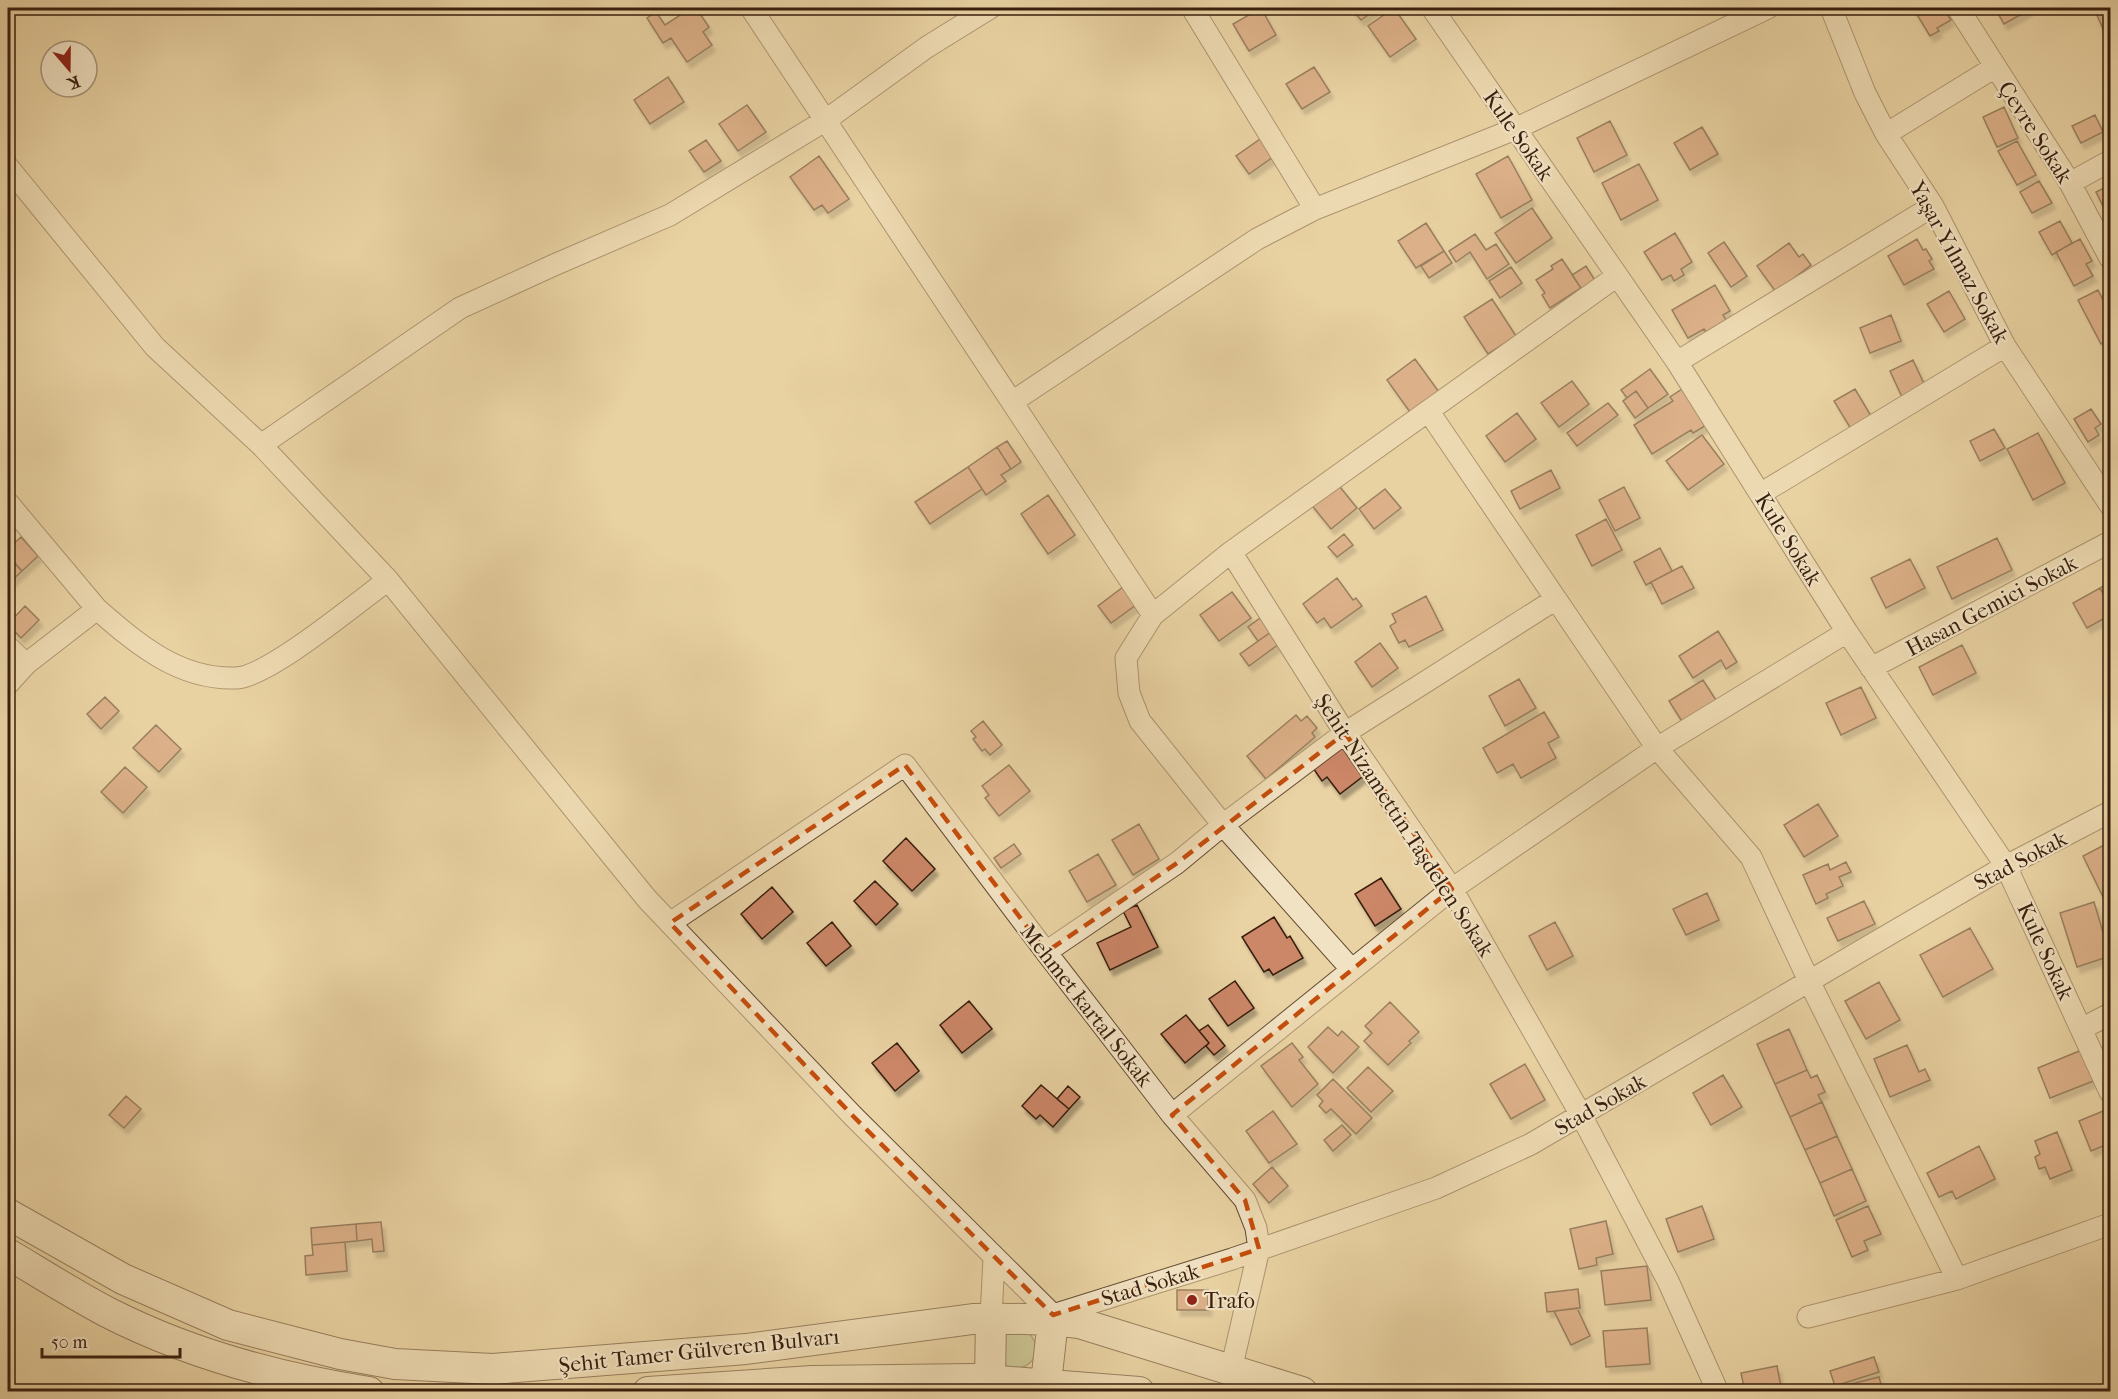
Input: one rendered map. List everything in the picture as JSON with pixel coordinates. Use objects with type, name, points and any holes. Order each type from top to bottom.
[{"type":"main road","name":"Şehit Tamer Gülveren Bulvarı","points":[[8,1214],[123,1280],[228,1325],[340,1354],[395,1364],[493,1369],[746,1349],[973,1319],[1053,1317],[1302,1392]]},
{"type":"main road","points":[[8,1254],[107,1312],[164,1338],[225,1360],[323,1384],[369,1392]]},
{"type":"main road","points":[[1046,1383],[1053,1317]]},
{"type":"main road","points":[[990,1380],[991,1318]]},
{"type":"main road","name":"Şehit Tamer Gülveren Bulvarı","points":[[648,1392],[812,1381],[990,1380],[1139,1392]]},
{"type":"street","points":[[751,8],[1153,615]]},
{"type":"street","points":[[261,445],[460,308],[554,264],[670,215],[826,120],[927,47],[990,8]]},
{"type":"street","points":[[1192,8],[1315,209]]},
{"type":"street","name":"Kule Sokak","points":[[1432,8],[1677,362],[1847,632],[2006,866],[2110,1092]]},
{"type":"street","points":[[1012,402],[1257,239],[1315,209],[1515,129],[1768,8]]},
{"type":"street","name":"Yaşar Yılmaz Sokak","points":[[1831,8],[1865,93],[1886,134],[1933,206],[2005,346],[2110,505]]},
{"type":"street","name":"Çevre Sokak","points":[[1958,8],[2070,183],[2110,258]]},
{"type":"street","points":[[1886,134],[1995,67]]},
{"type":"street","points":[[2070,183],[2110,161]]},
{"type":"street","points":[[8,167],[155,347],[261,445],[388,580],[647,898],[853,1116],[1053,1317]]},
{"type":"street","points":[[1677,362],[1933,206]]},
{"type":"street","points":[[1352,970],[1223,825],[1140,721],[1129,693],[1126,658],[1153,615],[1231,552],[1617,276]]},
{"type":"street","points":[[1760,494],[2005,346]]},
{"type":"street","points":[[1429,412],[1657,748],[1751,857],[1809,981],[1957,1279]]},
{"type":"street","points":[[8,503],[97,609],[130,638],[163,660],[193,674],[237,679],[264,670],[388,580]]},
{"type":"street","name":"Hasan Gemici Sokak","points":[[1871,668],[2110,542]]},
{"type":"street","name":"Şehit Nizamettin Taşdelen Sokak","points":[[1231,552],[1345,733],[1452,889],[1581,1115],[1668,1281],[1718,1392]]},
{"type":"street","points":[[1046,952],[1177,862],[1345,733],[1556,599]]},
{"type":"street","points":[[8,684],[26,664],[97,609]]},
{"type":"street","points":[[1172,1115],[1452,889],[1657,748],[1847,632]]},
{"type":"street","points":[[8,647],[26,664]]},
{"type":"street","name":"Mehmet kartal Sokak","points":[[670,923],[905,765],[1172,1115],[1245,1200],[1256,1228],[1258,1249]]},
{"type":"street","name":"Stad Sokak","points":[[1053,1317],[1232,1259],[1436,1188],[1531,1144],[2006,866],[2110,812]]},
{"type":"street","points":[[2082,1028],[2110,1014]]},
{"type":"street","points":[[1808,1317],[1957,1279],[2110,1224]]},
{"type":"street","points":[[1231,1370],[1258,1249]]},
{"type":"street","points":[[991,1318],[994,1257]]},
{"type":"highlighted area","points":[[1345,733],[1452,889],[1172,1115],[1245,1200],[1259,1249],[1053,1315],[853,1116],[670,923],[905,765],[1046,952],[1177,863]]},
{"type":"green space","points":[[1005,1331],[1029,1333],[1034,1341],[1035,1355],[1026,1366],[1011,1368],[1003,1364]]},
{"type":"building","points":[[691,8],[696,8],[709,27],[703,32],[712,45],[687,62],[671,38],[663,43],[647,18],[656,12],[665,25]]},
{"type":"building","points":[[1261,8],[1276,35],[1249,51],[1233,24]]},
{"type":"building","points":[[1351,8],[1378,8],[1361,20]]},
{"type":"building","points":[[1394,8],[1416,39],[1390,57],[1368,26]]},
{"type":"building","points":[[1913,8],[1943,8],[1951,20],[1937,28],[1939,31],[1930,36]]},
{"type":"building","points":[[1995,8],[2027,8],[2029,10],[2004,24]]},
{"type":"building","points":[[2110,8],[2110,29],[2104,31],[2096,13]]},
{"type":"building","points":[[1314,67],[1330,92],[1302,109],[1286,84]]},
{"type":"building","points":[[668,77],[684,102],[650,124],[634,100]]},
{"type":"building","points":[[747,105],[766,132],[738,151],[719,124]]},
{"type":"building","points":[[2004,107],[2018,138],[1997,147],[1983,117]]},
{"type":"building","points":[[2095,115],[2103,132],[2081,143],[2072,126]]},
{"type":"building","points":[[1610,121],[1627,155],[1594,172],[1577,138]]},
{"type":"building","points":[[1702,127],[1718,154],[1690,170],[1674,143]]},
{"type":"building","points":[[1263,137],[1276,155],[1249,174],[1236,156]]},
{"type":"building","points":[[706,140],[721,161],[704,172],[689,151]]},
{"type":"building","points":[[2017,141],[2036,175],[2017,185],[1998,151]]},
{"type":"building","points":[[819,156],[849,199],[828,213],[822,205],[814,210],[790,177]]},
{"type":"building","points":[[1508,156],[1532,200],[1501,218],[1476,174]]},
{"type":"building","points":[[1639,164],[1658,200],[1621,220],[1602,183]]},
{"type":"building","points":[[2039,181],[2052,203],[2032,213],[2020,192]]},
{"type":"building","points":[[2110,185],[2110,220],[2096,192]]},
{"type":"building","points":[[1532,208],[1552,238],[1516,263],[1495,233]]},
{"type":"building","points":[[2060,221],[2072,243],[2052,255],[2039,232]]},
{"type":"building","points":[[1426,223],[1444,251],[1416,268],[1398,241]]},
{"type":"building","points":[[1675,233],[1692,262],[1681,269],[1684,275],[1674,281],[1671,275],[1662,280],[1644,252]]},
{"type":"building","points":[[1475,234],[1486,250],[1496,244],[1509,264],[1487,279],[1470,252],[1456,262],[1449,251]]},
{"type":"building","points":[[1917,239],[1932,259],[1929,261],[1934,269],[1904,285],[1888,256]]},
{"type":"building","points":[[2080,239],[2092,261],[2086,264],[2093,276],[2074,286],[2056,252]]},
{"type":"building","points":[[1724,242],[1747,276],[1731,287],[1708,253]]},
{"type":"building","points":[[1789,243],[1799,257],[1803,254],[1811,265],[1776,292],[1757,266]]},
{"type":"building","points":[[1444,251],[1452,263],[1429,278],[1421,266]]},
{"type":"building","points":[[1562,259],[1581,288],[1550,308],[1542,295],[1545,293],[1536,280],[1553,269],[1551,266]]},
{"type":"building","points":[[1586,266],[1596,282],[1582,290],[1572,275]]},
{"type":"building","points":[[1511,267],[1522,283],[1500,298],[1489,281]]},
{"type":"building","points":[[1715,285],[1730,311],[1723,315],[1726,320],[1706,332],[1704,329],[1688,338],[1672,310]]},
{"type":"building","points":[[2098,290],[2110,314],[2110,339],[2101,344],[2078,300]]},
{"type":"building","points":[[1949,291],[1965,319],[1944,332],[1927,304]]},
{"type":"building","points":[[1492,299],[1516,336],[1488,354],[1464,317]]},
{"type":"building","points":[[1891,315],[1901,341],[1870,353],[1860,328]]},
{"type":"building","points":[[1415,359],[1439,392],[1410,412],[1387,380]]},
{"type":"building","points":[[1913,360],[1925,386],[1902,397],[1890,371]]},
{"type":"building","points":[[1650,369],[1668,394],[1648,408],[1636,391],[1627,398],[1621,390]]},
{"type":"building","points":[[1572,381],[1589,404],[1559,427],[1541,403]]},
{"type":"building","points":[[1682,389],[1705,426],[1693,433],[1691,430],[1652,454],[1634,425],[1673,401],[1670,397]]},
{"type":"building","points":[[1855,389],[1871,416],[1851,429],[1834,401]]},
{"type":"building","points":[[1636,391],[1648,408],[1635,418],[1623,401]]},
{"type":"building","points":[[1608,403],[1618,415],[1577,446],[1567,433]]},
{"type":"building","points":[[2091,409],[2101,424],[2095,428],[2099,435],[2088,442],[2074,419]]},
{"type":"building","points":[[1517,413],[1536,439],[1505,462],[1486,436]]},
{"type":"building","points":[[1994,429],[2005,448],[1980,461],[1970,441]]},
{"type":"building","points":[[2038,433],[2065,483],[2033,500],[2007,449]]},
{"type":"building","points":[[1702,435],[1724,464],[1688,490],[1666,461]]},
{"type":"building","points":[[1007,441],[1021,462],[1011,469],[997,447]]},
{"type":"building","points":[[997,447],[1011,469],[1001,475],[1006,481],[986,495],[968,467]]},
{"type":"building","points":[[968,467],[982,489],[930,524],[915,502]]},
{"type":"building","points":[[1551,470],[1560,488],[1520,509],[1511,491]]},
{"type":"building","points":[[1336,482],[1357,508],[1331,529],[1310,503]]},
{"type":"building","points":[[1624,487],[1640,518],[1615,531],[1599,500]]},
{"type":"building","points":[[1385,489],[1401,508],[1374,529],[1359,509]]},
{"type":"building","points":[[1048,495],[1075,535],[1048,554],[1021,514]]},
{"type":"building","points":[[1606,519],[1622,550],[1592,566],[1576,535]]},
{"type":"building","points":[[1344,534],[1353,545],[1337,557],[1328,547]]},
{"type":"building","points":[[21,537],[38,556],[22,571],[8,555],[8,549]]},
{"type":"building","points":[[1997,538],[2012,570],[1952,599],[1937,567]]},
{"type":"building","points":[[1660,548],[1672,571],[1646,585],[1634,562]]},
{"type":"building","points":[[1910,559],[1925,588],[1886,608],[1871,578]]},
{"type":"building","points":[[12,561],[22,571],[8,584],[8,565]]},
{"type":"building","points":[[1682,566],[1694,588],[1662,604],[1651,582]]},
{"type":"building","points":[[1337,578],[1353,600],[1356,598],[1362,606],[1331,628],[1324,618],[1317,623],[1303,604]]},
{"type":"building","points":[[2110,582],[2110,606],[2100,588]]},
{"type":"building","points":[[1123,587],[1136,605],[1111,623],[1098,606]]},
{"type":"building","points":[[2100,588],[2110,606],[2110,615],[2087,628],[2073,603]]},
{"type":"building","points":[[1232,592],[1251,618],[1219,641],[1200,615]]},
{"type":"building","points":[[1426,596],[1443,630],[1409,647],[1405,640],[1399,643],[1390,626],[1396,622],[1392,614]]},
{"type":"building","points":[[25,606],[39,620],[21,638],[8,624]]},
{"type":"building","points":[[1260,618],[1271,632],[1258,641],[1248,627]]},
{"type":"building","points":[[1718,631],[1737,662],[1726,669],[1721,660],[1693,678],[1679,656]]},
{"type":"building","points":[[1271,632],[1279,644],[1249,666],[1240,654]]},
{"type":"building","points":[[1380,643],[1398,668],[1372,687],[1355,662]]},
{"type":"building","points":[[1962,645],[1976,673],[1933,695],[1919,667]]},
{"type":"building","points":[[1519,679],[1536,708],[1505,726],[1489,696]]},
{"type":"building","points":[[1703,680],[1721,708],[1683,723],[1669,701]]},
{"type":"building","points":[[1861,687],[1876,718],[1841,735],[1826,703]]},
{"type":"building","points":[[105,697],[119,711],[101,729],[87,714]]},
{"type":"building","points":[[1544,712],[1559,737],[1548,743],[1556,758],[1521,778],[1513,764],[1497,773],[1483,748]]},
{"type":"building","points":[[1296,715],[1301,721],[1307,716],[1317,728],[1312,733],[1315,737],[1266,779],[1247,756]]},
{"type":"building","points":[[983,721],[1002,745],[990,755],[985,749],[982,751],[973,739],[976,737],[971,731]]},
{"type":"building","points":[[156,725],[181,749],[159,772],[133,748]]},
{"type":"building","points":[[1343,745],[1366,774],[1340,794],[1327,777],[1322,781],[1313,768]]},
{"type":"building","points":[[1009,765],[1030,791],[999,816],[985,798],[989,795],[982,786]]},
{"type":"building","points":[[125,767],[147,787],[123,813],[101,792]]},
{"type":"building","points":[[1818,804],[1838,836],[1804,857],[1784,825]]},
{"type":"building","points":[[1139,824],[1159,859],[1133,875],[1112,840]]},
{"type":"building","points":[[906,838],[935,869],[912,891],[883,861]]},
{"type":"building","points":[[2110,842],[2110,898],[2105,901],[2083,856]]},
{"type":"building","points":[[1014,844],[1021,854],[1001,868],[994,858]]},
{"type":"building","points":[[1098,854],[1116,885],[1087,902],[1069,871]]},
{"type":"building","points":[[1846,862],[1851,872],[1839,877],[1843,886],[1826,894],[1828,898],[1816,904],[1803,875],[1828,864],[1830,870]]},
{"type":"building","points":[[1381,878],[1401,909],[1375,926],[1355,894]]},
{"type":"building","points":[[875,881],[898,904],[876,925],[854,901]]},
{"type":"building","points":[[772,887],[793,912],[762,939],[741,914]]},
{"type":"building","points":[[1707,893],[1719,920],[1686,935],[1673,909]]},
{"type":"building","points":[[1864,901],[1875,924],[1838,941],[1827,918]]},
{"type":"building","points":[[2094,902],[2110,956],[2077,967],[2060,913]]},
{"type":"building","points":[[1137,905],[1158,947],[1110,970],[1097,943],[1131,927],[1123,911]]},
{"type":"building","points":[[1274,917],[1287,938],[1290,936],[1303,958],[1273,975],[1269,969],[1264,972],[1242,937]]},
{"type":"building","points":[[832,922],[851,946],[826,966],[807,943]]},
{"type":"building","points":[[1555,922],[1573,956],[1547,970],[1529,936]]},
{"type":"building","points":[[1970,928],[1993,969],[1943,997],[1920,955]]},
{"type":"building","points":[[1235,981],[1254,1008],[1228,1026],[1209,999]]},
{"type":"building","points":[[1879,982],[1900,1020],[1866,1039],[1845,1001]]},
{"type":"building","points":[[969,1001],[992,1029],[962,1053],[940,1025]]},
{"type":"building","points":[[1390,1002],[1419,1032],[1388,1065],[1364,1041],[1372,1033],[1365,1026]]},
{"type":"building","points":[[1186,1015],[1209,1043],[1185,1063],[1161,1034]]},
{"type":"building","points":[[1208,1025],[1225,1046],[1214,1055],[1206,1046],[1209,1043],[1199,1031]]},
{"type":"building","points":[[1328,1027],[1338,1036],[1342,1031],[1359,1047],[1333,1073],[1308,1047]]},
{"type":"building","points":[[1789,1029],[1807,1070],[1775,1084],[1757,1044]]},
{"type":"building","points":[[897,1043],[919,1071],[895,1091],[872,1063]]},
{"type":"building","points":[[1292,1043],[1303,1057],[1299,1060],[1318,1084],[1292,1107],[1261,1066]]},
{"type":"building","points":[[1907,1045],[1919,1072],[1925,1069],[1930,1080],[1890,1097],[1874,1059]]},
{"type":"building","points":[[2084,1049],[2096,1080],[2050,1098],[2038,1068]]},
{"type":"building","points":[[1525,1064],[1545,1100],[1511,1119],[1490,1084]]},
{"type":"building","points":[[1368,1067],[1393,1091],[1371,1112],[1347,1088]]},
{"type":"building","points":[[1807,1070],[1811,1078],[1817,1075],[1825,1092],[1818,1095],[1822,1102],[1790,1117],[1775,1084]]},
{"type":"building","points":[[1723,1075],[1742,1107],[1711,1125],[1693,1093]]},
{"type":"building","points":[[1333,1079],[1372,1118],[1356,1134],[1331,1109],[1326,1113],[1319,1106],[1323,1101],[1317,1095]]},
{"type":"building","points":[[1041,1085],[1069,1109],[1053,1127],[1040,1115],[1036,1119],[1022,1106]]},
{"type":"building","points":[[1068,1086],[1080,1097],[1069,1109],[1057,1099]]},
{"type":"building","points":[[126,1096],[141,1109],[124,1128],[109,1115]]},
{"type":"building","points":[[1822,1102],[1837,1136],[1805,1150],[1790,1117]]},
{"type":"building","points":[[2108,1109],[2110,1143],[2091,1151],[2079,1121]]},
{"type":"building","points":[[1273,1111],[1297,1144],[1269,1163],[1246,1131]]},
{"type":"building","points":[[1342,1125],[1351,1135],[1333,1151],[1324,1140]]},
{"type":"building","points":[[2057,1132],[2072,1170],[2050,1179],[2045,1167],[2039,1169],[2035,1157],[2040,1154],[2035,1141]]},
{"type":"building","points":[[1837,1136],[1852,1169],[1820,1183],[1805,1150]]},
{"type":"building","points":[[1979,1146],[1995,1179],[1956,1199],[1952,1191],[1939,1197],[1927,1173]]},
{"type":"building","points":[[1272,1167],[1288,1186],[1269,1203],[1253,1184]]},
{"type":"building","points":[[1852,1169],[1866,1201],[1834,1216],[1820,1183]]},
{"type":"building","points":[[1702,1206],[1714,1239],[1678,1252],[1666,1219]]},
{"type":"building","points":[[1868,1206],[1881,1234],[1864,1241],[1868,1250],[1852,1257],[1836,1220]]},
{"type":"building","points":[[1606,1221],[1613,1254],[1596,1258],[1597,1265],[1579,1269],[1570,1229]]},
{"type":"building","points":[[381,1222],[384,1251],[373,1252],[372,1239],[357,1241],[356,1224]]},
{"type":"building","points":[[356,1224],[357,1241],[312,1245],[311,1228]]},
{"type":"building","points":[[345,1242],[347,1271],[306,1275],[305,1256],[313,1255],[312,1245]]},
{"type":"building","points":[[1647,1266],[1651,1300],[1605,1305],[1601,1271]]},
{"type":"building","points":[[1578,1289],[1580,1308],[1547,1312],[1545,1293]]},
{"type":"building","name":"Trafo","points":[[1177,1290],[1208,1290],[1208,1310],[1177,1310]]},
{"type":"building","points":[[1577,1308],[1590,1336],[1571,1345],[1554,1311]]},
{"type":"building","points":[[1647,1328],[1650,1364],[1606,1367],[1603,1331]]},
{"type":"building","points":[[1874,1357],[1879,1372],[1835,1386],[1830,1371]]},
{"type":"building","points":[[1777,1366],[1782,1392],[1745,1392],[1741,1373]]},
{"type":"building","points":[[1879,1377],[1883,1392],[1844,1392],[1843,1386]]},
{"type":"place","name":"Trafo","points":[[1192,1300]]}]
